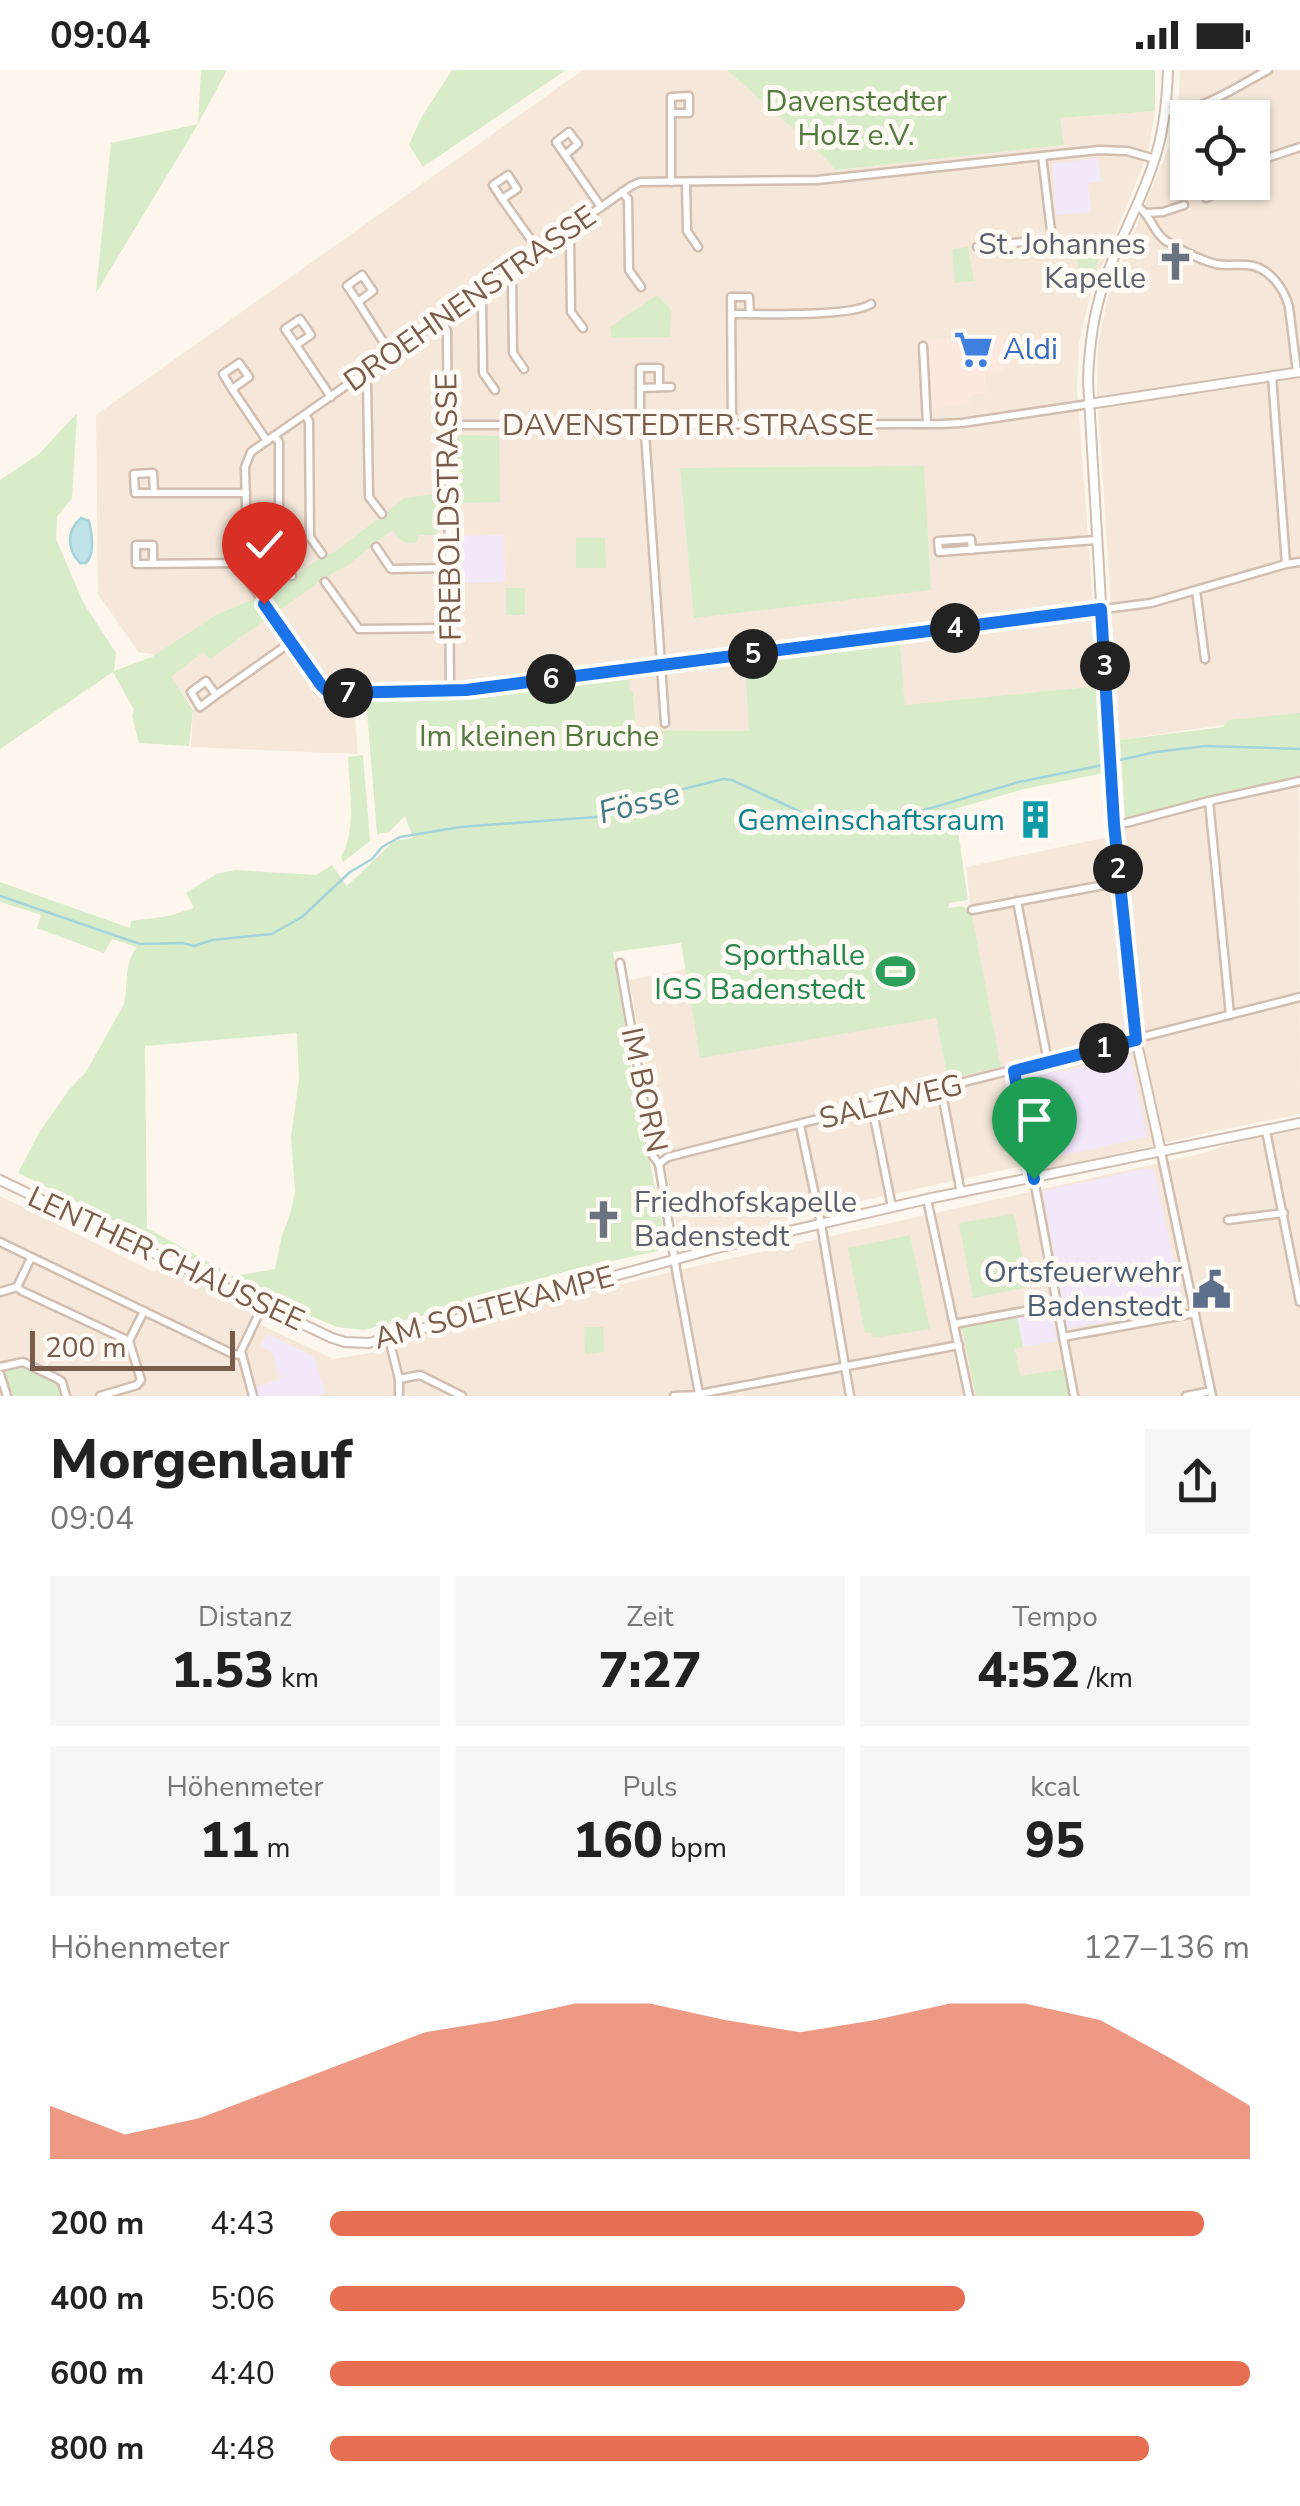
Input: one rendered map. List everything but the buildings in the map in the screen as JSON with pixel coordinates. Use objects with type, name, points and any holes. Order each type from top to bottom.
[{"type":"street","points":[[1168,70],[1166,111],[1155,159],[1099,302],[1090,345],[1088,400],[1114,824],[1136,1040],[1212,1393],[1186,1396]]},
{"type":"street","points":[[1166,111],[1202,104],[1268,70]]},
{"type":"street","points":[[671,113],[671,182]]},
{"type":"street","points":[[1270,158],[1300,148]]},
{"type":"street","name":"DROEHNENSTRASSE","points":[[291,642],[248,580],[246,493],[247,458],[251,452],[426,329],[444,325],[453,311],[622,192],[640,182],[817,180],[1114,150],[1155,159]]},
{"type":"street","points":[[565,155],[601,207]]},
{"type":"street","points":[[978,246],[1052,239],[1042,156]]},
{"type":"street","points":[[686,182],[687,231],[698,246]]},
{"type":"street","points":[[622,192],[628,199],[629,270],[641,287]]},
{"type":"street","points":[[502,199],[539,250]]},
{"type":"street","points":[[1146,213],[1184,205]]},
{"type":"street","points":[[1137,206],[1168,242],[1206,261],[1250,265],[1272,277],[1290,307],[1299,372]]},
{"type":"street","points":[[565,232],[570,240],[571,312],[583,328]]},
{"type":"street","points":[[507,273],[512,280],[513,352],[524,369]]},
{"type":"street","points":[[477,294],[482,300],[483,373],[495,390]]},
{"type":"street","points":[[732,424],[731,298],[750,297],[750,314]]},
{"type":"street","points":[[358,302],[391,354]]},
{"type":"street","points":[[732,314],[827,312],[865,309],[872,304]]},
{"type":"street","name":"FREBOLDSTRASSE","points":[[444,325],[450,689]]},
{"type":"street","points":[[296,345],[331,397]]},
{"type":"street","points":[[923,346],[927,424]]},
{"type":"street","points":[[659,388],[659,368],[640,368],[664,724]]},
{"type":"street","name":"DAVENSTEDTER STRASSE","points":[[448,425],[962,424],[1088,400],[1299,372]]},
{"type":"street","points":[[362,374],[367,381],[369,497],[382,514]]},
{"type":"street","points":[[1272,376],[1286,564]]},
{"type":"street","points":[[640,388],[671,388]]},
{"type":"street","points":[[232,389],[271,438],[279,442],[280,556],[292,576]]},
{"type":"street","points":[[305,415],[310,421],[310,537],[322,554]]},
{"type":"street","points":[[154,493],[246,493]]},
{"type":"street","points":[[972,550],[971,539],[938,541],[939,552],[972,550],[1096,540]]},
{"type":"street","points":[[376,548],[391,569],[449,568]]},
{"type":"street","points":[[216,695],[291,642],[321,685],[331,692],[441,692],[1151,603],[1300,562]]},
{"type":"street","points":[[153,564],[246,563]]},
{"type":"street","points":[[325,582],[360,628],[450,628]]},
{"type":"street","points":[[1196,590],[1205,659]]},
{"type":"street","points":[[1114,824],[1300,782]]},
{"type":"street","points":[[1208,801],[1230,1015]]},
{"type":"street","points":[[972,910],[1120,882]]},
{"type":"street","points":[[1017,901],[1048,1062]]},
{"type":"street","name":"IM BORN","points":[[620,963],[653,1156],[659,1164],[701,1395]]},
{"type":"street","name":"SALZWEG","points":[[659,1164],[668,1158],[1300,998]]},
{"type":"street","points":[[1014,1071],[1074,1396]]},
{"type":"street","points":[[941,1089],[961,1192]]},
{"type":"street","points":[[872,1107],[892,1207]]},
{"type":"street","name":"AM SOLTEKAMPE","points":[[332,1338],[360,1343],[389,1338],[676,1260],[892,1207],[1300,1123]]},
{"type":"street","points":[[800,1124],[850,1396]]},
{"type":"street","points":[[1266,1130],[1300,1302]]},
{"type":"street","name":"LENTHER CHAUSSEE","points":[[0,1181],[332,1338]]},
{"type":"street","points":[[927,1199],[969,1396]]},
{"type":"street","points":[[1228,1220],[1284,1214]]},
{"type":"street","points":[[0,1242],[241,1355]]},
{"type":"street","points":[[18,1287],[31,1258]]},
{"type":"street","points":[[0,1292],[18,1287]]},
{"type":"street","points":[[18,1287],[129,1342]]},
{"type":"street","points":[[253,1396],[241,1355],[263,1305]]},
{"type":"street","points":[[954,1324],[1057,1305]]},
{"type":"street","points":[[100,1396],[141,1380],[129,1342],[144,1311]]},
{"type":"street","points":[[1063,1338],[1195,1313]]},
{"type":"street","points":[[389,1338],[399,1379],[398,1396]]},
{"type":"street","points":[[674,1396],[701,1395],[958,1345]]},
{"type":"street","points":[[7,1396],[0,1371],[23,1362],[58,1378],[66,1396]]},
{"type":"street","points":[[399,1379],[420,1375],[462,1396]]},
{"type":"shaded area","points":[[583,70],[727,70],[837,170],[1063,145],[1059,118],[1155,111],[1148,153],[1090,296],[1079,344],[1077,387],[1099,686],[905,706],[900,642],[750,731],[636,730],[627,666],[452,689],[353,690],[358,754],[191,747],[193,707],[158,655],[138,652],[98,594],[96,415]]},
{"type":"shaded area","points":[[1180,70],[1300,70],[1300,714],[1120,740],[1097,393],[1098,345],[1108,296],[1170,144],[1170,200],[1270,200],[1270,100],[1178,100]]},
{"type":"shaded area","points":[[1098,158],[1101,181],[1088,183],[1091,212],[1056,215],[1052,164]]},
{"type":"shaded area","points":[[1004,335],[1005,371],[985,372],[986,393],[974,394],[969,404],[929,409],[925,340]]},
{"type":"shaded area","points":[[504,535],[505,582],[457,583],[457,536]]},
{"type":"shaded area","points":[[1299,786],[1300,1114],[1039,1172],[1027,1165],[824,1209],[681,1246],[629,980],[686,969],[701,1058],[971,911],[966,867],[1117,835],[1118,827]]},
{"type":"shaded area","points":[[1124,1051],[1130,1056],[1147,1137],[1036,1161],[1022,1077],[1048,1069],[1060,1068],[1061,1072],[1101,1062],[1100,1058]]},
{"type":"shaded area","points":[[1300,1118],[1300,1396],[0,1396],[0,1196],[154,1272],[160,1263],[255,1311],[253,1321],[333,1359],[396,1349],[394,1340],[679,1270],[1204,1153]]},
{"type":"shaded area","points":[[1150,1168],[1154,1171],[1184,1307],[1067,1329],[1043,1191]]},
{"type":"shaded area","points":[[1048,1311],[1057,1341],[1023,1347],[1017,1317]]},
{"type":"shaded area","points":[[267,1334],[314,1357],[325,1393],[259,1396],[256,1387],[280,1379],[272,1352],[260,1346]]},
{"type":"green space","points":[[201,70],[227,70],[198,124]]},
{"type":"green space","points":[[452,70],[566,70],[423,167],[409,145],[421,118]]},
{"type":"green space","name":"Davenstedter Holz e.V.","points":[[727,70],[1155,70],[1155,111],[1060,118],[1064,145],[836,170]]},
{"type":"green space","points":[[198,124],[96,293],[111,143]]},
{"type":"green space","points":[[1105,242],[1095,270],[1079,272],[1079,245]]},
{"type":"green space","points":[[968,247],[974,281],[955,283],[952,249]]},
{"type":"green space","points":[[657,295],[671,310],[670,337],[612,338],[610,327]]},
{"type":"green space","points":[[77,413],[72,498],[57,517],[56,539],[83,602],[116,653],[114,671],[152,657],[216,615],[276,590],[336,551],[405,498],[433,494],[438,535],[419,535],[417,542],[408,543],[392,530],[348,565],[210,659],[203,652],[171,677],[193,710],[189,746],[139,743],[134,710],[113,672],[0,749],[0,480],[39,454]]},
{"type":"green space","points":[[461,435],[499,436],[500,502],[458,503],[456,440]]},
{"type":"green space","points":[[924,466],[931,590],[694,618],[680,468]]},
{"type":"green space","points":[[576,538],[605,538],[606,568],[576,568]]},
{"type":"green space","points":[[506,588],[525,588],[525,615],[506,615]]},
{"type":"green space","name":"Im kleinen Bruche","points":[[900,642],[905,705],[1099,686],[1104,773],[1024,789],[955,809],[968,900],[949,903],[948,908],[962,906],[971,911],[1001,1067],[948,1079],[936,1018],[700,1058],[681,943],[613,952],[667,1249],[571,1270],[468,1299],[451,1309],[364,1330],[337,1327],[278,1302],[18,1173],[40,1131],[86,1072],[124,1004],[128,967],[137,947],[112,939],[104,953],[37,928],[41,915],[0,902],[0,882],[130,928],[131,921],[194,908],[186,893],[216,874],[236,870],[316,875],[332,865],[347,886],[394,841],[413,838],[405,816],[389,832],[377,834],[366,700],[434,699],[629,676],[636,730],[749,731],[745,662]],"holes":[[[297,1033],[299,1079],[291,1137],[295,1191],[275,1269],[234,1276],[147,1228],[145,1046]]]},
{"type":"green space","points":[[1300,713],[1300,777],[1125,819],[1120,740],[1223,727],[1229,720]]},
{"type":"green space","points":[[363,755],[370,841],[343,862],[351,822],[348,757]]},
{"type":"green space","points":[[1014,1214],[1028,1287],[973,1298],[959,1223]]},
{"type":"green space","points":[[910,1235],[930,1329],[873,1338],[871,1332],[865,1333],[848,1248]]},
{"type":"green space","points":[[1017,1316],[1023,1347],[1015,1349],[1020,1376],[1064,1369],[1069,1396],[976,1396],[962,1327]]},
{"type":"green space","points":[[584,1327],[603,1327],[604,1352],[585,1354]]},
{"type":"green space","points":[[22,1366],[59,1383],[63,1396],[11,1396],[4,1376],[6,1370]]},
{"type":"water","points":[[81,518],[89,521],[92,538],[86,563],[80,563],[71,546],[71,534]]},
{"type":"waterway","name":"Fösse","points":[[1115,761],[1205,746],[1300,749]]},
{"type":"waterway","name":"Fösse","points":[[0,896],[140,944],[194,946],[212,940],[272,934],[302,917],[350,872],[400,837],[460,827],[596,817],[648,798],[723,779],[822,822],[868,827],[1019,782],[1108,764]]},
{"type":"place","name":"St. Johannes Kapelle","points":[[1176,261]]},
{"type":"place","name":"Aldi","points":[[973,349]]},
{"type":"place","name":"Gemeinschaftsraum","points":[[1035,820]]},
{"type":"place","name":"Sporthalle IGS Badenstedt","points":[[895,972]]},
{"type":"place","name":"Friedhofskapelle Badenstedt","points":[[604,1219]]},
{"type":"place","name":"Ortsfeuerwehr Badenstedt","points":[[1212,1289]]},
{"type":"route","points":[[264,604],[321,685],[337,693],[466,690],[1101,609],[1114,824],[1136,1040],[1014,1071],[1034,1179]]}]
